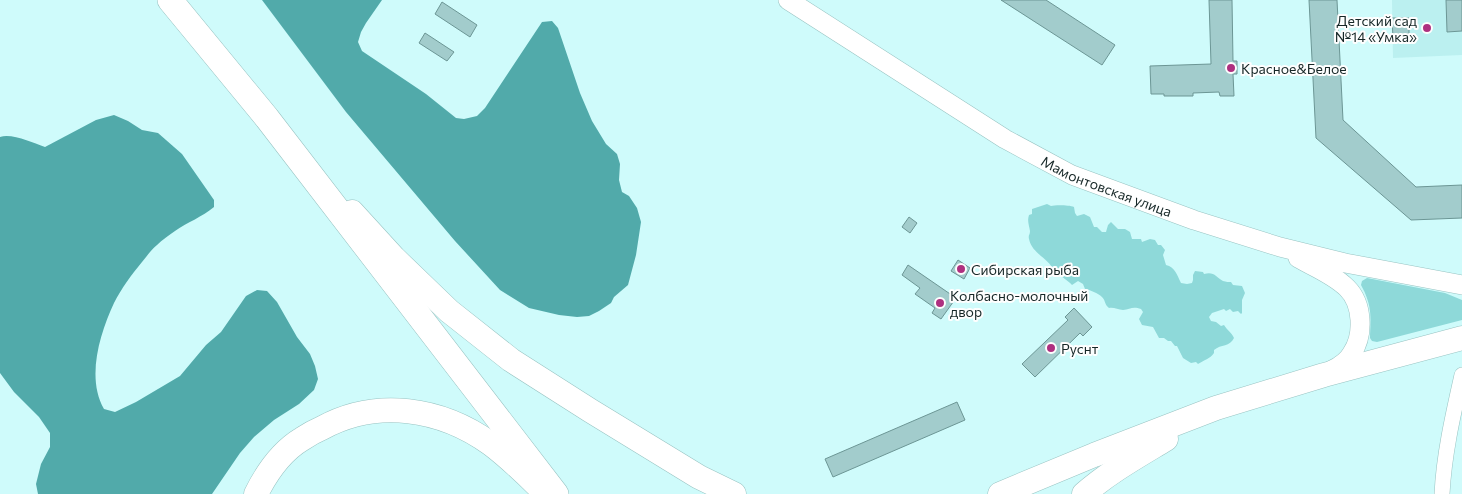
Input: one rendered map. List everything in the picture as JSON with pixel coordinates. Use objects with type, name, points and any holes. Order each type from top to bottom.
[{"type":"highway","points":[[170,0],[267,118],[556,494]]},
{"type":"highway","points":[[180,0],[232,74]]},
{"type":"main road","points":[[267,118],[394,258],[449,311],[512,360],[591,411],[699,477],[734,494]]},
{"type":"main road","points":[[1000,494],[1216,408],[1324,374],[1462,338]]},
{"type":"main road","points":[[1084,494],[1125,464],[1216,408]]},
{"type":"main road","points":[[256,494],[260,484],[282,456],[300,440],[329,424],[352,415],[375,410],[406,411],[436,417],[464,428],[491,444],[545,494]]},
{"type":"street","name":"Мамонтовская улица","points":[[788,0],[1005,139],[1065,171],[1194,220],[1280,247],[1345,263],[1462,285]]},
{"type":"street","points":[[1280,247],[1334,279],[1347,289],[1356,301],[1360,324],[1356,346],[1344,364],[1324,374]]},
{"type":"street","points":[[1442,494],[1448,441],[1462,375]]},
{"type":"shaded area","points":[[262,0],[382,0],[361,32],[358,42],[362,51],[426,94],[456,118],[464,119],[477,116],[485,108],[542,22],[552,21],[558,28],[580,93],[592,121],[606,144],[617,154],[620,164],[619,180],[622,192],[629,196],[637,208],[641,222],[636,255],[628,285],[614,297],[611,303],[599,311],[589,316],[577,317],[529,308],[500,290],[455,241],[346,112]]},
{"type":"shaded area","name":"Детский сад №14 «Умка»","points":[[1392,0],[1462,0],[1462,55],[1393,58]]},
{"type":"shaded area","points":[[114,115],[142,130],[158,133],[182,154],[214,200],[214,207],[163,239],[149,253],[117,298],[104,328],[97,356],[96,384],[104,409],[115,412],[180,376],[206,345],[221,332],[246,296],[257,290],[267,291],[277,302],[297,337],[310,354],[315,366],[318,379],[314,390],[299,404],[274,420],[254,437],[240,453],[212,494],[38,494],[36,484],[41,464],[50,447],[50,433],[39,417],[14,392],[0,373],[0,137],[16,137],[45,147],[96,120]]},
{"type":"shaded area","points":[[1047,204],[1051,206],[1074,207],[1077,216],[1084,214],[1090,217],[1094,227],[1097,227],[1102,232],[1106,232],[1111,222],[1118,229],[1125,229],[1130,232],[1132,239],[1141,239],[1142,242],[1150,239],[1155,240],[1165,250],[1163,255],[1166,265],[1174,269],[1181,283],[1192,283],[1195,271],[1213,274],[1223,281],[1242,286],[1245,293],[1242,300],[1241,314],[1238,311],[1233,312],[1230,309],[1226,311],[1224,309],[1212,313],[1209,317],[1211,321],[1221,326],[1224,325],[1234,338],[1232,341],[1214,350],[1211,357],[1198,364],[1196,362],[1191,363],[1183,358],[1177,346],[1171,341],[1159,338],[1153,327],[1142,325],[1139,319],[1143,312],[1141,309],[1123,310],[1109,308],[1102,297],[1085,289],[1083,284],[1078,281],[1072,285],[1058,271],[1054,271],[1033,248],[1029,239],[1028,219],[1029,215],[1032,214],[1032,209]]},
{"type":"shaded area","points":[[1367,278],[1445,293],[1462,300],[1462,320],[1377,342],[1372,341],[1370,338],[1369,305],[1361,285],[1362,281]]},
{"type":"building","points":[[1001,0],[1046,0],[1115,45],[1102,65]]},
{"type":"building","points":[[1209,0],[1232,0],[1233,61],[1237,61],[1237,74],[1233,74],[1234,96],[1220,96],[1219,92],[1193,93],[1193,96],[1151,94],[1150,66],[1211,64]]},
{"type":"building","points":[[1309,0],[1337,0],[1343,120],[1416,187],[1462,185],[1462,218],[1411,220],[1316,138]]},
{"type":"building","points":[[1446,0],[1462,0],[1462,31],[1447,32]]},
{"type":"building","points":[[442,2],[477,25],[470,37],[435,14]]},
{"type":"building","points":[[1392,18],[1409,18],[1409,38],[1393,38]]},
{"type":"building","points":[[425,33],[454,52],[447,61],[419,43]]},
{"type":"building","points":[[909,217],[917,223],[910,233],[902,227]]},
{"type":"building","name":"Сибирская рыба","points":[[958,260],[970,268],[964,279],[951,271]]},
{"type":"building","name":"Колбасно-молочный двор","points":[[908,265],[956,298],[941,319],[932,313],[935,308],[915,294],[920,288],[902,275]]},
{"type":"building","points":[[1074,308],[1092,327],[1083,336],[1080,333],[1035,377],[1022,364],[1068,320],[1065,317]]},
{"type":"building","points":[[957,402],[965,420],[833,477],[825,459]]},
{"type":"place","name":"Детский сад №14 «Умка»","points":[[1427,28]]},
{"type":"place","name":"Красное&Белое","points":[[1231,68]]},
{"type":"place","name":"Сибирская рыба","points":[[961,269]]},
{"type":"place","name":"Колбасно-молочный двор","points":[[940,303]]},
{"type":"place","name":"Руснт","points":[[1051,348]]}]
